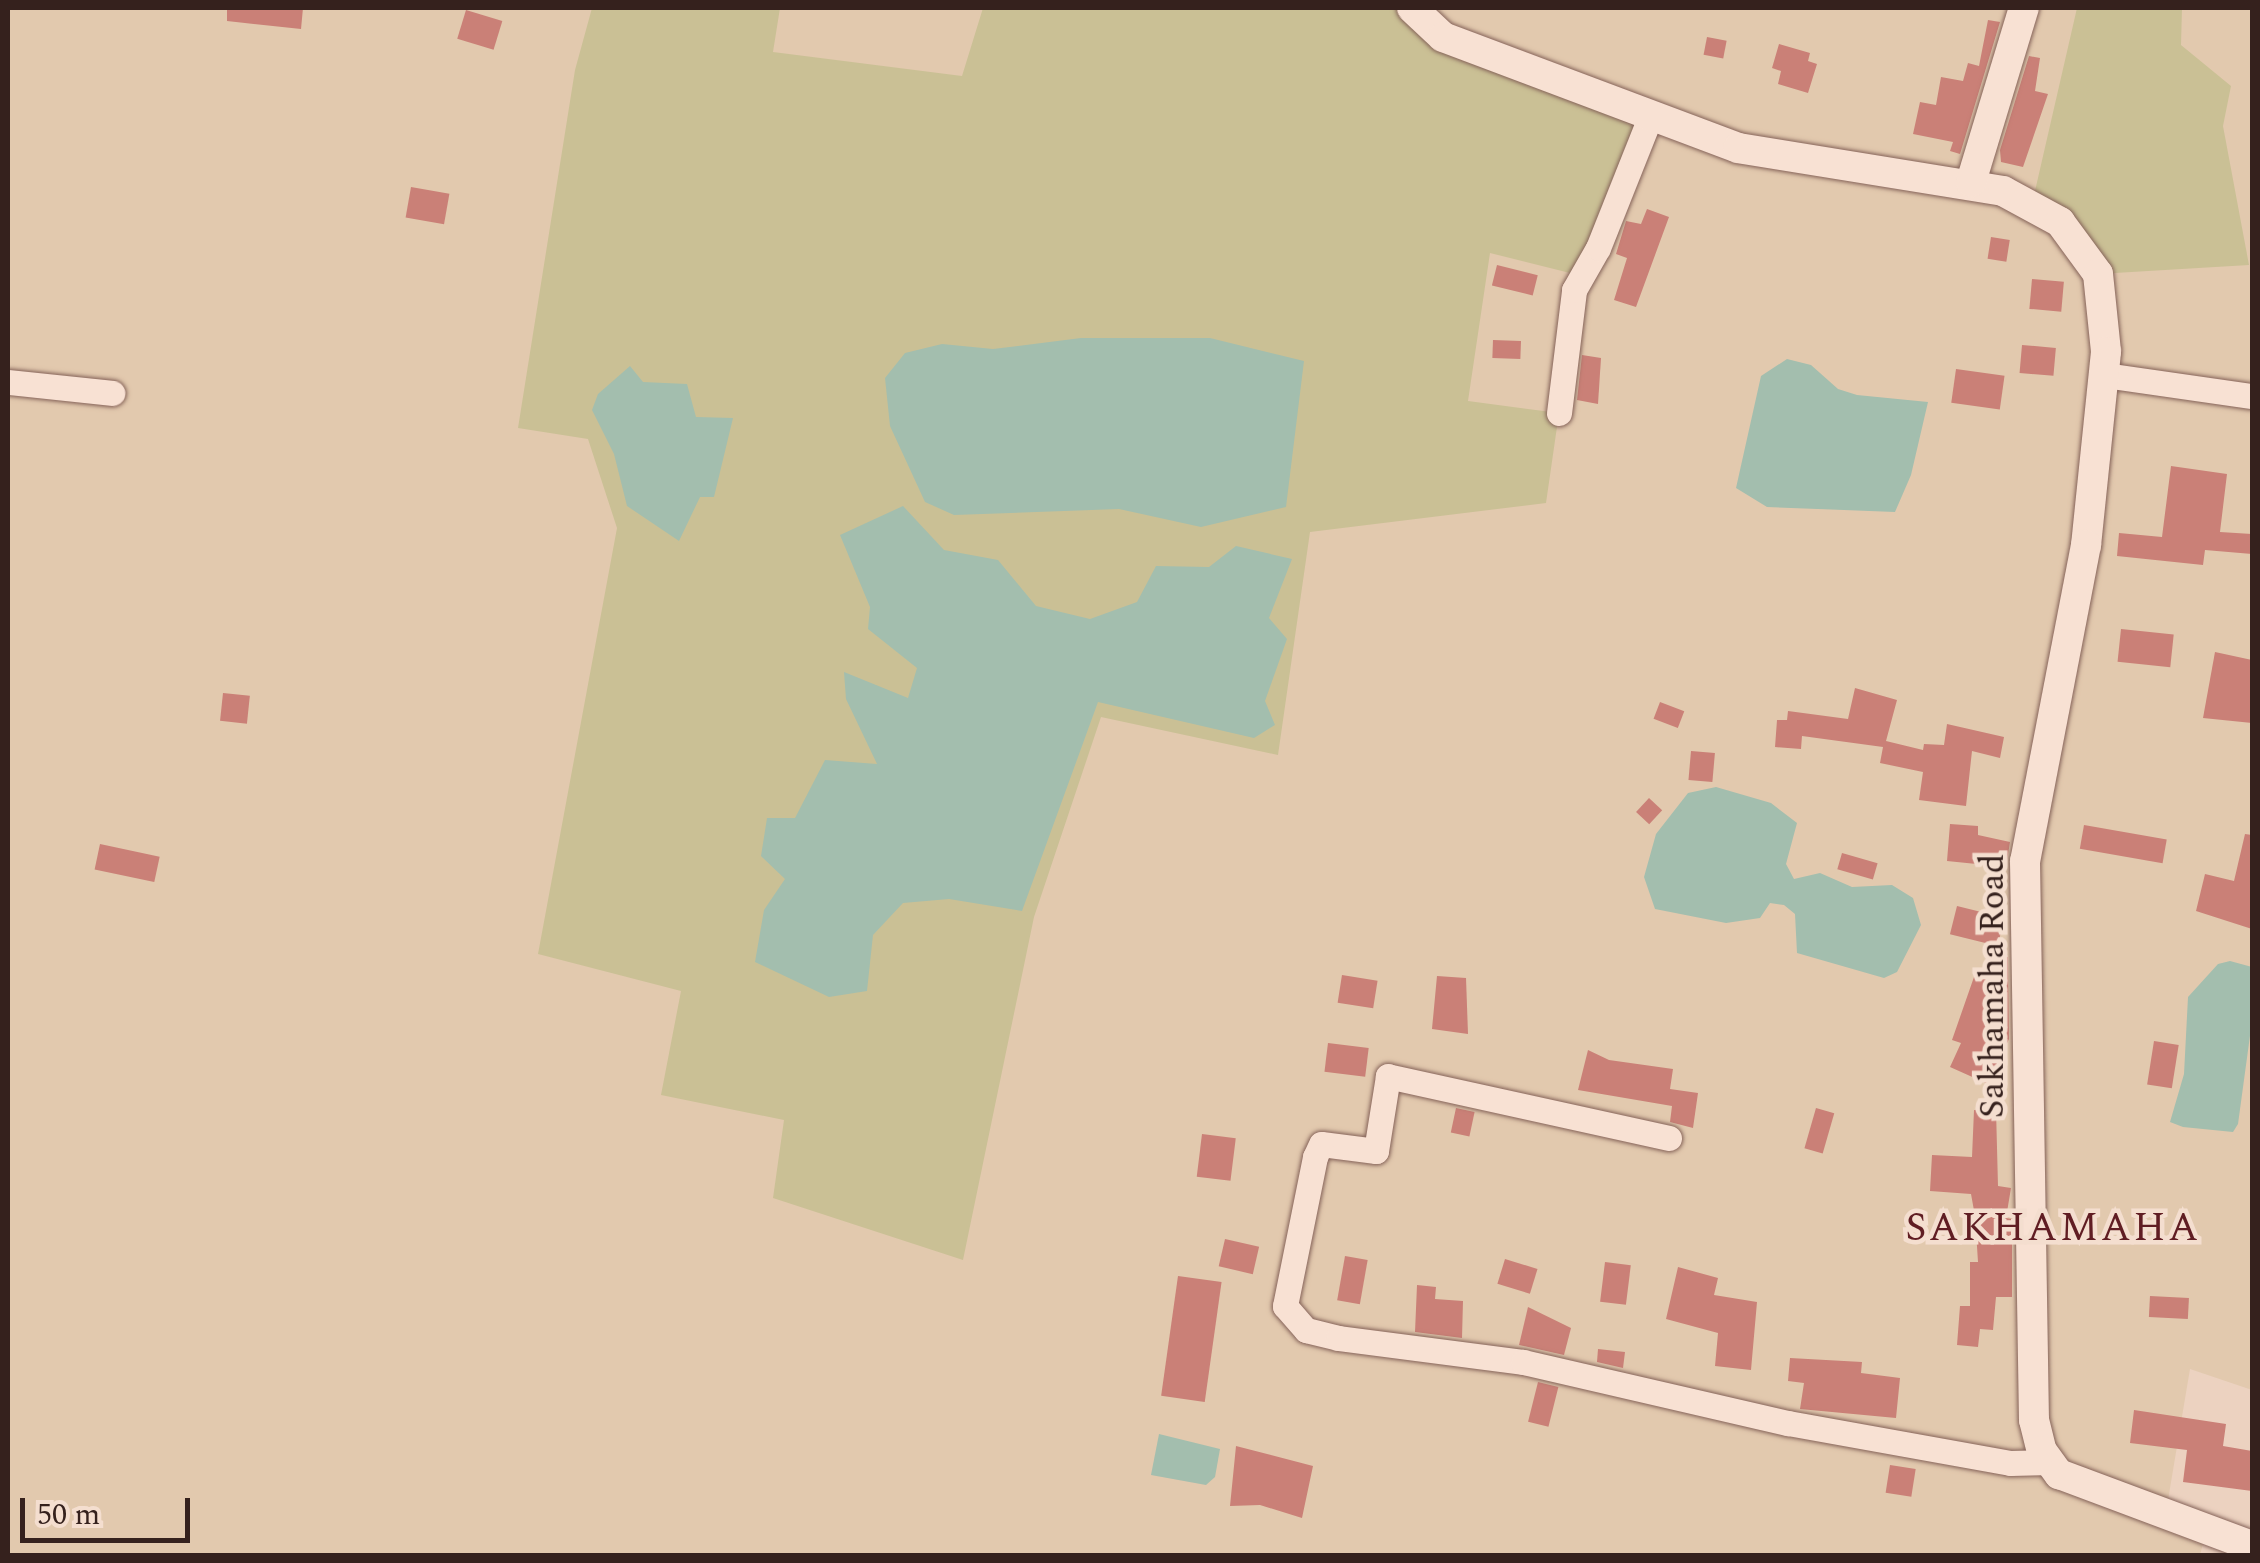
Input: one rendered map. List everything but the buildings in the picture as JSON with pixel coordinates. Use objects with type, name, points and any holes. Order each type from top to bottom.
[{"type":"street","name":"Sakhamaha Road","points":[[1412,8],[1443,37],[1650,116],[1785,160],[1972,182],[2032,204],[2080,243],[2098,274],[2104,375],[2086,545],[2026,861],[2031,1361],[2034,1420],[2050,1462]]},
{"type":"street","points":[[1972,182],[2024,8]]},
{"type":"street","points":[[1559,413],[1574,290],[1598,248],[1650,116]]},
{"type":"street","points":[[2104,375],[2252,396]]},
{"type":"street","points":[[8,382],[112,393]]},
{"type":"street","points":[[1669,1138],[1388,1076],[1376,1151],[1321,1144],[1315,1157],[1285,1306],[1306,1330],[1338,1338],[1523,1362],[1788,1423],[2010,1463],[2050,1462],[2059,1474],[2098,1491],[2252,1546]]},
{"type":"shaded area","points":[[8,8],[2252,8],[2252,1390],[2190,1369],[2166,1512],[2208,1525],[2200,1555],[8,1556]]},
{"type":"shaded area","points":[[592,8],[780,8],[773,52],[962,76],[983,8],[1412,8],[1650,117],[1582,276],[1490,253],[1468,401],[1559,413],[1546,503],[1310,532],[1278,755],[1101,717],[1034,917],[963,1260],[773,1198],[784,1120],[661,1095],[681,991],[538,954],[617,528],[588,439],[518,428],[575,70]]},
{"type":"shaded area","points":[[2077,8],[2182,8],[2181,45],[2231,86],[2223,126],[2249,265],[2098,274],[2032,204]]},
{"type":"shaded area","points":[[1081,338],[1210,338],[1304,361],[1286,507],[1201,527],[1119,509],[954,515],[925,502],[890,426],[885,378],[905,353],[942,344],[993,349]]},
{"type":"shaded area","points":[[1787,359],[1811,365],[1838,389],[1857,395],[1928,402],[1911,475],[1895,512],[1767,507],[1736,488],[1761,376]]},
{"type":"shaded area","points":[[630,366],[643,382],[687,384],[696,417],[733,418],[714,497],[700,497],[679,541],[627,506],[614,454],[592,410],[598,394]]},
{"type":"shaded area","points":[[903,506],[944,550],[998,560],[1036,606],[1090,619],[1137,602],[1156,566],[1209,567],[1236,546],[1292,559],[1269,618],[1287,639],[1265,701],[1275,725],[1254,738],[1098,702],[1022,911],[949,899],[903,903],[873,935],[867,991],[829,997],[755,962],[764,910],[785,879],[761,856],[767,818],[795,818],[825,760],[877,764],[846,699],[844,672],[908,698],[917,668],[868,629],[870,607],[840,535]]},
{"type":"shaded area","points":[[1716,787],[1771,803],[1797,823],[1786,864],[1794,879],[1820,873],[1852,887],[1892,885],[1913,898],[1921,925],[1897,972],[1884,978],[1797,953],[1795,914],[1784,905],[1770,903],[1760,918],[1726,923],[1655,909],[1644,877],[1656,834],[1688,793]]},
{"type":"shaded area","points":[[2230,961],[2252,967],[2252,1021],[2238,1124],[2233,1132],[2183,1127],[2170,1122],[2184,1074],[2188,997],[2218,964]]},
{"type":"shaded area","points":[[1159,1434],[1220,1449],[1215,1477],[1206,1485],[1151,1475]]},
{"type":"district","name":"SAKHAMAHA","points":[[2053,1229]]}]
